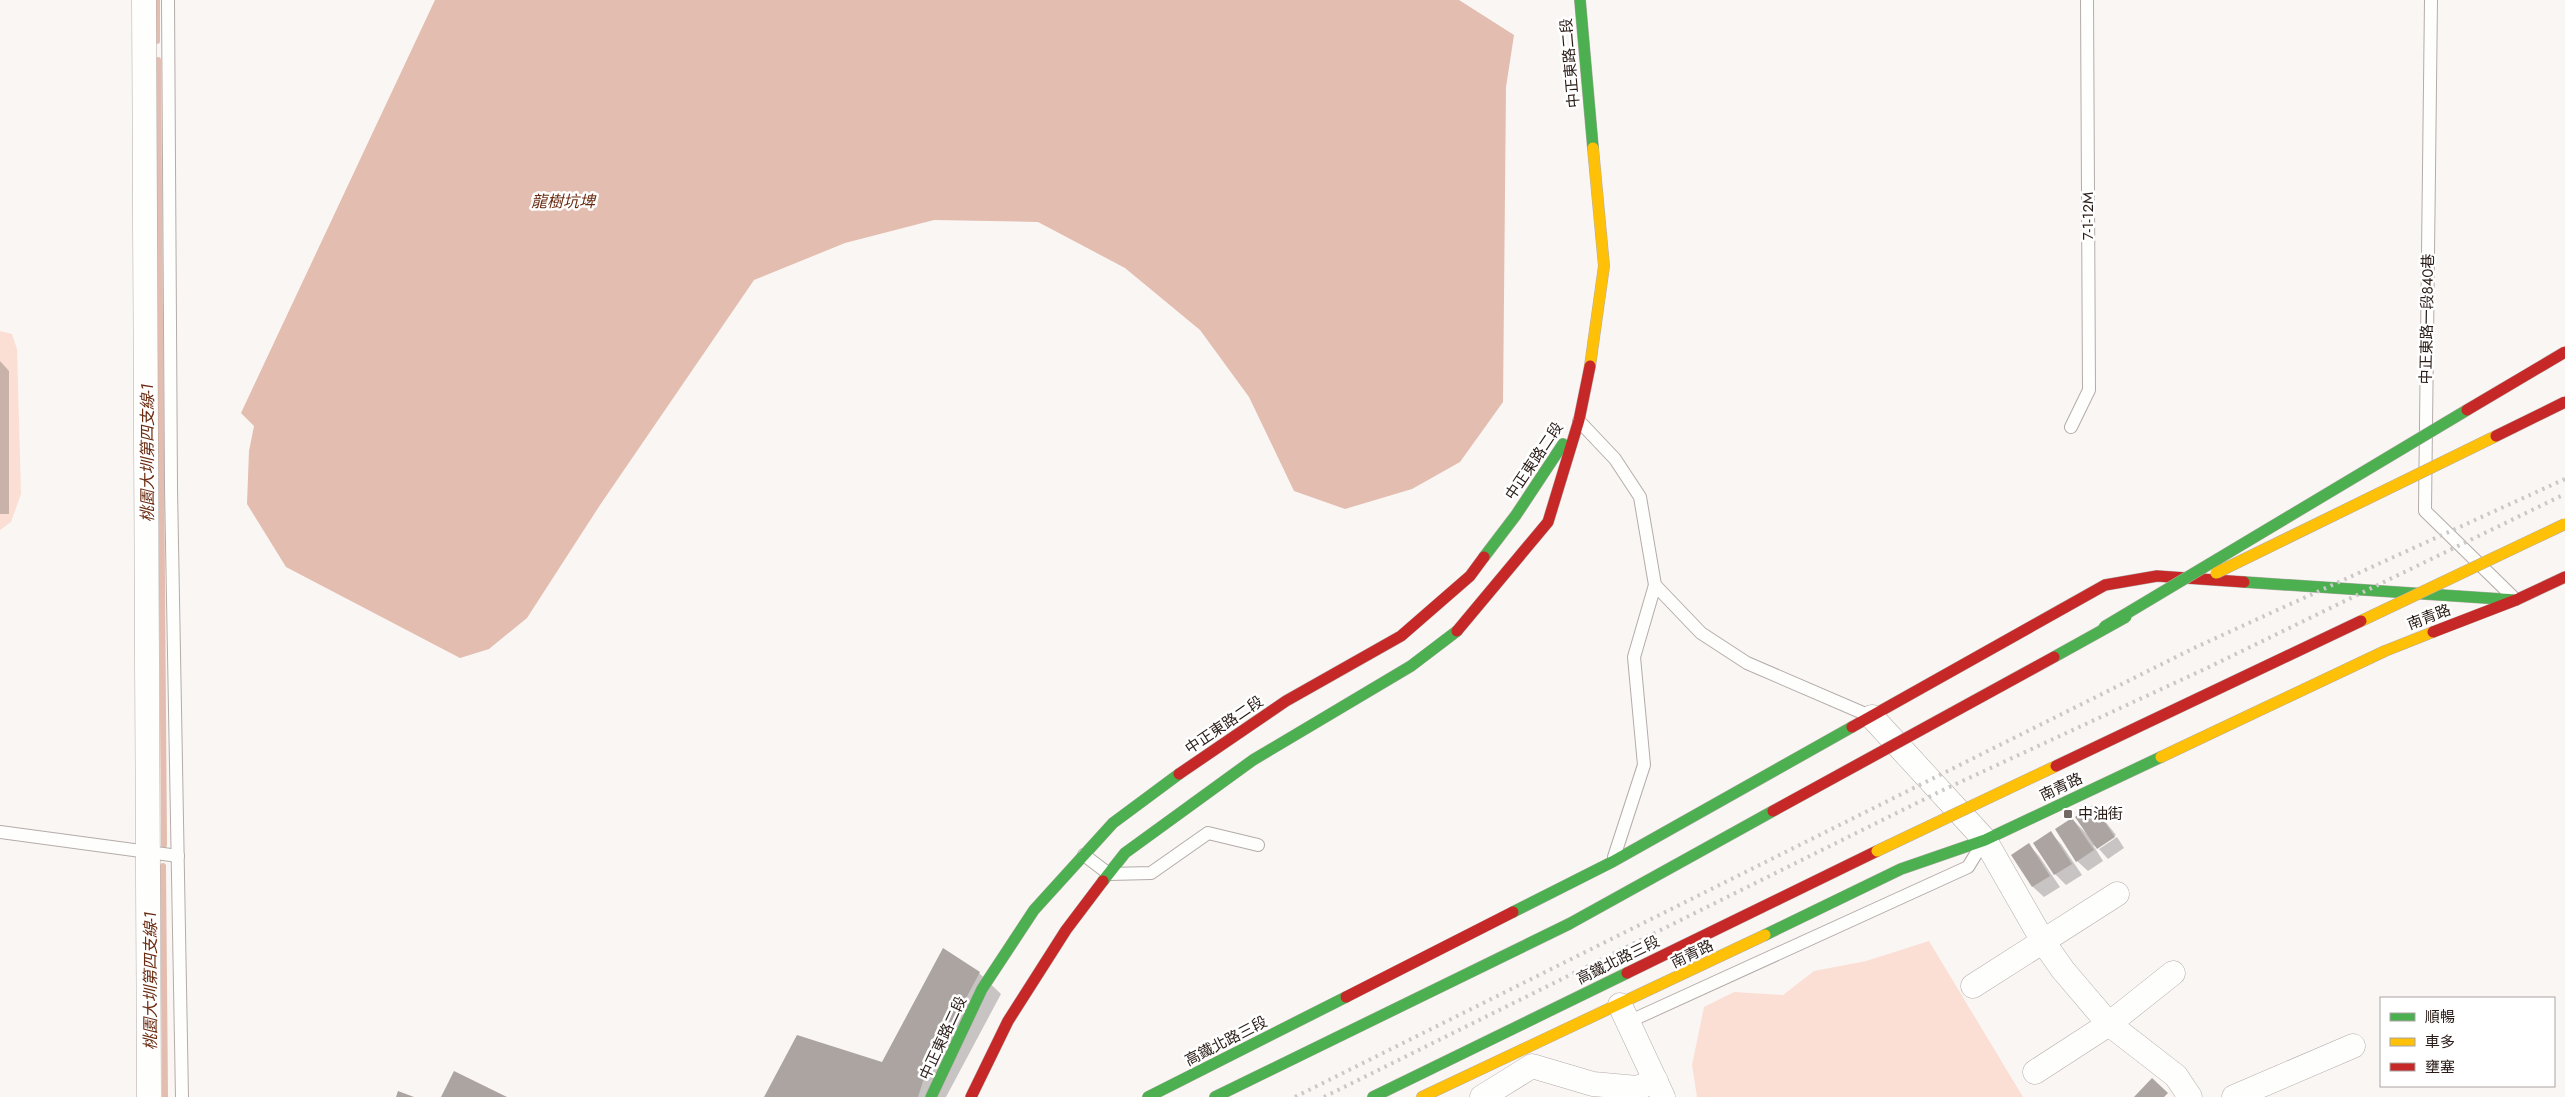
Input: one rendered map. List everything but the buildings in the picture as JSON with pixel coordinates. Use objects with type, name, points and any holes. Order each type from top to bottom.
[{"type":"main road","name":"中正東路二段","points":[[976,1094],[1008,1021],[1066,930],[1125,854],[1253,760],[1411,666],[1453,636],[1548,522],[1579,420],[1593,348],[1604,266],[1580,0]]},
{"type":"main road","points":[[1215,1097],[1569,924],[2104,627],[2565,352]]},
{"type":"main road","points":[[2104,627],[2565,402]]},
{"type":"main road","name":"中正東路二段","points":[[931,1097],[982,989],[1034,910],[1113,823],[1201,757],[1286,701],[1402,636],[1470,576],[1516,515],[1579,420]]},
{"type":"main road","name":"南青路","points":[[1877,851],[2565,524]]},
{"type":"main road","name":"南青路","points":[[1612,862],[2105,585],[2158,576],[2516,600]]},
{"type":"main road","name":"南青路","points":[[1624,1013],[1901,869],[1984,840],[2385,651],[2516,600],[2565,577]]},
{"type":"main road","points":[[2448,626],[2460,612],[2452,595]]},
{"type":"main road","points":[[1937,856],[1956,806]]},
{"type":"main road","name":"高鐵北路三段","points":[[1373,1097],[1877,851]]},
{"type":"main road","name":"高鐵北路三段","points":[[1148,1097],[1612,862]]},
{"type":"main road","points":[[1422,1097],[1624,1013]]},
{"type":"street","points":[[144,0],[150,1097]]},
{"type":"street","points":[[1872,717],[1956,806],[1984,840],[2044,943],[2063,970],[2109,1024],[2176,1076],[2190,1097]]},
{"type":"street","points":[[1974,986],[2044,943],[2117,894]]},
{"type":"street","points":[[2035,1072],[2109,1024],[2173,973]]},
{"type":"street","points":[[1482,1097],[1532,1066],[1593,1084],[1659,1089],[1624,1013]]},
{"type":"street","points":[[2234,1097],[2353,1046]]},
{"type":"lane","points":[[168,0],[171,488],[182,1097]]},
{"type":"lane","name":"7-1-12M","points":[[2071,427],[2089,390],[2087,0]]},
{"type":"lane","name":"中正東路一段840巷","points":[[2431,0],[2425,510],[2516,600]]},
{"type":"lane","points":[[144,52],[168,50]]},
{"type":"lane","points":[[1579,420],[1615,458],[1640,497],[1654,585],[1634,657],[1644,765],[1612,862]]},
{"type":"lane","points":[[1654,585],[1701,633],[1747,663],[1872,717]]},
{"type":"lane","points":[[0,832],[178,856]]},
{"type":"lane","points":[[1084,855],[1109,874],[1151,873],[1208,833],[1258,845]]},
{"type":"lane","points":[[1624,1013],[1968,867],[1984,840]]},
{"type":"shaded area","points":[[0,331],[12,334],[17,349],[21,494],[11,522],[0,530]]},
{"type":"shaded area","points":[[1929,941],[2023,1097],[1697,1097],[1692,1065],[1704,1007],[1734,992],[1783,995],[1814,971],[1866,961]]},
{"type":"water","name":"龍樹坑埤","points":[[435,0],[1459,0],[1514,35],[1506,87],[1503,402],[1460,462],[1412,489],[1345,509],[1294,491],[1249,397],[1200,330],[1125,268],[1038,222],[934,220],[845,243],[754,280],[600,505],[527,618],[489,649],[460,658],[286,567],[247,504],[249,451],[254,426],[241,413]]},
{"type":"waterway","name":"桃園大圳第四支線-1","points":[[157,0],[157,41]]},
{"type":"waterway","name":"桃園大圳第四支線-1","points":[[158,60],[164,845]]},
{"type":"waterway","name":"桃園大圳第四支線-1","points":[[163,866],[165,1097]]},
{"type":"railway","points":[[1295,1097],[2194,648],[2565,479]]},
{"type":"railway","points":[[1324,1097],[1943,790],[2207,668],[2565,494]]},
{"type":"traffic: fast","points":[[1580,0],[1593,148]]},
{"type":"traffic: fast","points":[[2104,627],[2467,410]]},
{"type":"traffic: fast","points":[[1484,557],[1516,515],[1563,444]]},
{"type":"traffic: fast","points":[[2244,582],[2516,600]]},
{"type":"traffic: fast","points":[[2054,657],[2126,617]]},
{"type":"traffic: fast","points":[[1103,881],[1125,853],[1253,760],[1411,666],[1457,631]]},
{"type":"traffic: fast","points":[[1513,912],[1612,862],[1852,727]]},
{"type":"traffic: fast","points":[[1765,935],[1901,869],[1985,840],[2161,757]]},
{"type":"traffic: fast","points":[[931,1097],[982,989],[1034,910],[1113,823],[1179,774]]},
{"type":"traffic: fast","points":[[1569,924],[1773,811]]},
{"type":"traffic: fast","points":[[1215,1097],[1569,924]]},
{"type":"traffic: fast","points":[[1373,1097],[1627,973]]},
{"type":"traffic: fast","points":[[1148,1097],[1346,997]]},
{"type":"traffic: slow","points":[[1590,366],[1604,266],[1593,148]]},
{"type":"traffic: slow","points":[[2216,573],[2496,436]]},
{"type":"traffic: slow","points":[[2361,621],[2565,524]]},
{"type":"traffic: slow","points":[[2161,757],[2385,651],[2433,632]]},
{"type":"traffic: slow","points":[[1877,851],[2056,766]]},
{"type":"traffic: slow","points":[[1422,1097],[1765,935]]},
{"type":"traffic: jam","points":[[2467,410],[2565,352]]},
{"type":"traffic: jam","points":[[1457,631],[1548,522],[1579,420],[1590,366]]},
{"type":"traffic: jam","points":[[2496,436],[2565,402]]},
{"type":"traffic: jam","points":[[1179,774],[1286,701],[1401,636],[1470,576],[1484,557]]},
{"type":"traffic: jam","points":[[1852,727],[2105,585],[2157,576],[2244,582]]},
{"type":"traffic: jam","points":[[2433,632],[2516,600],[2565,577]]},
{"type":"traffic: jam","points":[[2056,766],[2361,621]]},
{"type":"traffic: jam","points":[[1773,811],[2054,657]]},
{"type":"traffic: jam","points":[[1627,973],[1877,851]]},
{"type":"traffic: jam","points":[[971,1097],[1008,1021],[1066,930],[1103,881]]},
{"type":"traffic: jam","points":[[1346,997],[1513,912]]},
{"type":"place","name":"中油街","points":[[2068,814]]}]
